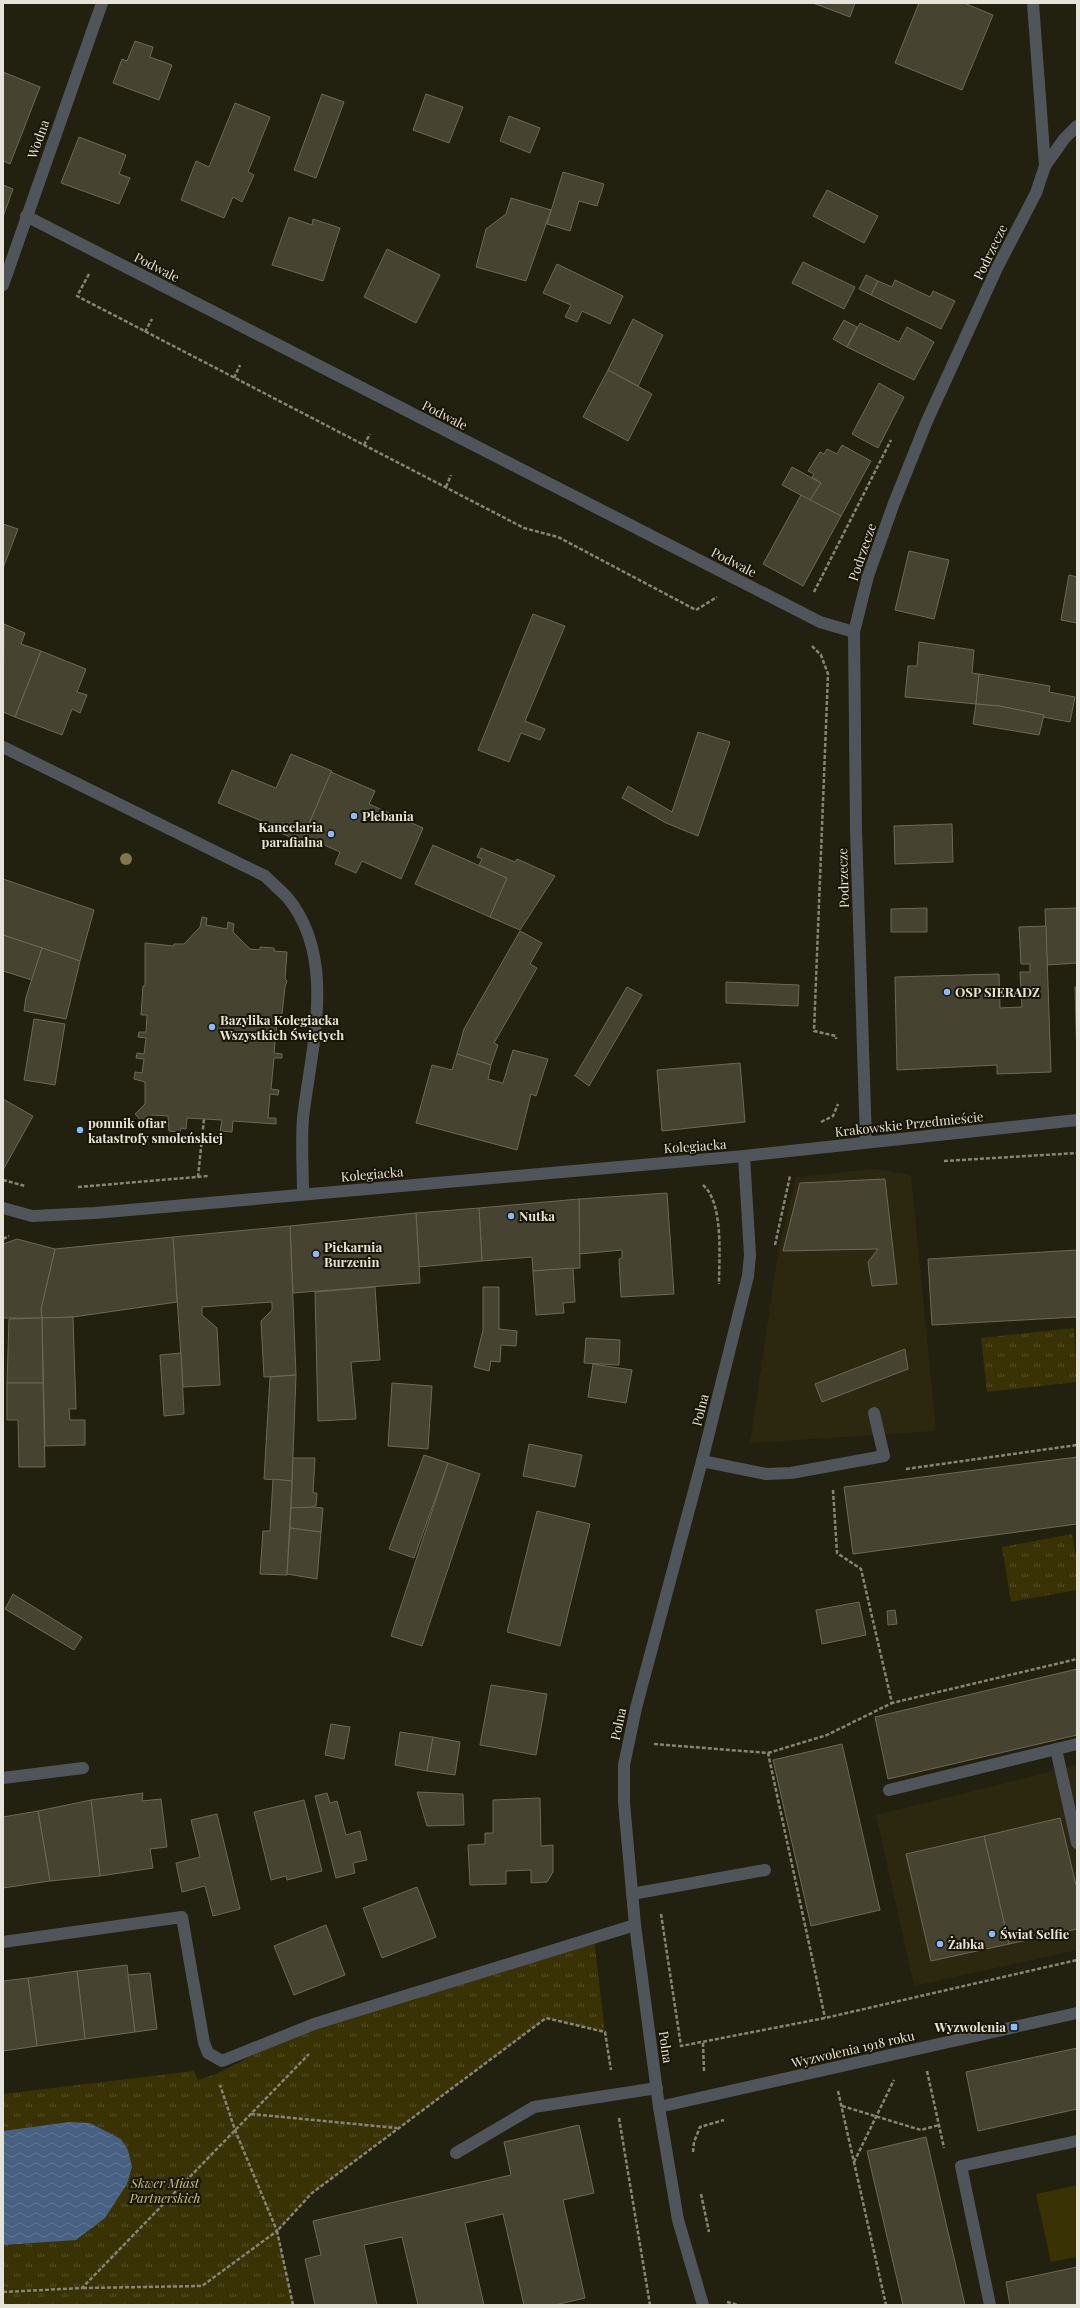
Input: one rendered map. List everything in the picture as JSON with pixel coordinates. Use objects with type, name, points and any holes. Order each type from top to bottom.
[{"type":"street","name":"Wodna","points":[[3,285],[102,3]]},
{"type":"street","name":"Podrzecze","points":[[866,1142],[856,829],[854,632],[868,576],[899,489],[927,421],[994,275],[1036,193],[1045,166],[1033,3]]},
{"type":"street","points":[[1045,166],[1064,139],[1077,126]]},
{"type":"street","name":"Podwale","points":[[26,216],[820,622],[854,632]]},
{"type":"street","points":[[3,747],[265,876],[288,898],[305,927],[317,966],[318,1004],[303,1120],[302,1194]]},
{"type":"street","name":"Krakowskie Przedmieście","points":[[744,1156],[1077,1120]]},
{"type":"street","name":"Kolegiacka","points":[[4,1212],[32,1216],[52,1216],[744,1156]]},
{"type":"street","name":"Polna","points":[[702,2305],[678,2220],[659,2107],[635,1925],[624,1802],[624,1765],[629,1740],[702,1461],[748,1276],[750,1255],[744,1156]]},
{"type":"street","points":[[702,1461],[766,1474],[791,1473],[884,1456],[874,1413]]},
{"type":"street","points":[[889,1790],[1077,1744]]},
{"type":"street","points":[[1056,1750],[1077,1843]]},
{"type":"street","points":[[3,1778],[83,1768]]},
{"type":"street","points":[[632,1894],[765,1870]]},
{"type":"street","points":[[3,1942],[182,1917],[204,2043],[208,2053],[222,2061],[314,2024],[635,1925]]},
{"type":"street","name":"Wyzwolenia 1918 roku","points":[[659,2107],[1077,2013]]},
{"type":"street","points":[[456,2152],[534,2107],[657,2088]]},
{"type":"street","points":[[990,2305],[961,2166],[1077,2141]]},
{"type":"path","points":[[91,269],[77,296],[145,332],[524,528],[558,537],[696,610],[717,597],[724,600]]},
{"type":"path","points":[[145,332],[152,319]]},
{"type":"path","points":[[234,378],[240,365]]},
{"type":"path","points":[[808,594],[813,594],[894,433]]},
{"type":"path","points":[[364,445],[370,434]]},
{"type":"path","points":[[445,487],[452,475]]},
{"type":"path","points":[[811,645],[821,655],[828,674],[814,1030],[836,1036],[836,1044]]},
{"type":"path","points":[[818,1123],[833,1116],[838,1105],[838,1097]]},
{"type":"path","points":[[198,1177],[204,1119]]},
{"type":"path","points":[[938,1162],[1077,1153]]},
{"type":"path","points":[[76,1187],[213,1176]]},
{"type":"path","points":[[775,1249],[788,1176],[796,1176]]},
{"type":"path","points":[[3,1180],[28,1187]]},
{"type":"path","points":[[698,1184],[709,1190],[716,1206],[719,1291]]},
{"type":"path","points":[[903,1470],[1077,1445]]},
{"type":"path","points":[[832,1487],[837,1553],[861,1569],[892,1703]]},
{"type":"path","points":[[629,1740],[647,1743],[768,1753],[827,1735],[892,1703],[1077,1659]]},
{"type":"path","points":[[768,1753],[825,2018]]},
{"type":"path","points":[[658,1890],[681,2046],[825,2018],[1077,1960]]},
{"type":"path","points":[[3,2292],[82,2288],[202,2286],[277,2231],[312,2193],[546,2018],[605,2032],[650,2305]]},
{"type":"path","points":[[82,2288],[318,2044],[314,2024]]},
{"type":"path","points":[[208,2053],[235,2130],[277,2231],[293,2305]]},
{"type":"path","points":[[925,2065],[944,2149]]},
{"type":"path","points":[[854,2162],[895,2077]]},
{"type":"path","points":[[837,2085],[886,2305]]},
{"type":"path","points":[[842,2106],[921,2130],[939,2125]]},
{"type":"path","points":[[250,2114],[398,2128]]},
{"type":"path","points":[[692,2158],[694,2142],[700,2127],[731,2118]]},
{"type":"path","points":[[699,2188],[710,2233]]},
{"type":"path","points":[[725,2301],[738,2305]]},
{"type":"shaded area","points":[[875,1169],[911,1175],[936,1431],[750,1443],[779,1246],[796,1177]]},
{"type":"shaded area","points":[[1077,1765],[1077,1950],[914,1986],[876,1815]]},
{"type":"green space","points":[[1074,1328],[1077,1382],[987,1392],[981,1338]]},
{"type":"green space","points":[[1072,1534],[1077,1563],[1077,1590],[1011,1602],[1002,1547]]},
{"type":"green space","name":"Skwer Miast Partnerskich","points":[[594,1938],[605,2032],[546,2018],[312,2193],[277,2231],[294,2305],[3,2305],[3,2094],[194,2071],[198,2080],[216,2074],[314,2024]]},
{"type":"green space","points":[[1077,2185],[1077,2257],[1051,2262],[1036,2194]]},
{"type":"water","points":[[69,2122],[90,2123],[121,2139],[128,2150],[132,2167],[127,2184],[105,2218],[76,2240],[3,2245],[3,2131]]},
{"type":"building","points":[[813,3],[855,3],[850,17]]},
{"type":"building","points":[[919,3],[964,3],[993,15],[962,90],[895,63]]},
{"type":"building","points":[[135,41],[153,47],[150,57],[172,65],[159,100],[113,83],[122,59],[127,61]]},
{"type":"building","points":[[3,72],[40,87],[10,164],[3,161]]},
{"type":"building","points":[[322,94],[344,102],[316,178],[294,170]]},
{"type":"building","points":[[426,94],[463,107],[449,143],[413,130]]},
{"type":"building","points":[[235,103],[270,117],[248,172],[254,175],[242,202],[233,197],[224,218],[181,200],[196,161],[209,167]]},
{"type":"building","points":[[509,116],[540,128],[530,153],[500,141]]},
{"type":"building","points":[[79,137],[126,155],[119,174],[130,178],[119,204],[61,183]]},
{"type":"building","points":[[563,172],[604,184],[597,206],[579,201],[570,231],[547,224]]},
{"type":"building","points":[[3,185],[13,189],[3,217]]},
{"type":"building","points":[[827,190],[878,216],[864,243],[813,216]]},
{"type":"building","points":[[511,198],[551,210],[526,281],[476,267],[486,229],[506,214]]},
{"type":"building","points":[[289,217],[312,225],[313,219],[340,228],[323,281],[272,265]]},
{"type":"building","points":[[387,249],[440,275],[416,323],[364,297]]},
{"type":"building","points":[[803,262],[855,287],[844,309],[792,283]]},
{"type":"building","points":[[557,264],[623,296],[610,324],[582,311],[577,322],[565,317],[571,305],[543,293]]},
{"type":"building","points":[[866,275],[878,281],[871,295],[859,289]]},
{"type":"building","points":[[895,280],[930,297],[933,291],[955,301],[941,329],[871,295],[878,281],[892,287]]},
{"type":"building","points":[[633,319],[663,335],[638,386],[608,370]]},
{"type":"building","points":[[844,320],[857,327],[847,347],[833,339]]},
{"type":"building","points":[[860,323],[899,342],[907,327],[934,342],[914,380],[847,347]]},
{"type":"building","points":[[608,370],[652,394],[628,441],[583,417]]},
{"type":"building","points":[[879,383],[904,397],[878,448],[852,434]]},
{"type":"building","points":[[842,445],[871,461],[841,516],[810,500],[821,483],[812,477],[814,474],[808,471],[820,452],[824,454],[827,449],[837,454]]},
{"type":"building","points":[[792,467],[821,483],[810,500],[782,485]]},
{"type":"building","points":[[801,495],[841,516],[803,586],[763,564]]},
{"type":"building","points":[[3,524],[18,529],[3,568]]},
{"type":"building","points":[[909,551],[949,560],[934,619],[895,610]]},
{"type":"building","points":[[1069,575],[1077,577],[1077,623],[1061,620]]},
{"type":"building","points":[[533,614],[565,626],[525,721],[545,729],[540,740],[521,733],[509,762],[478,750]]},
{"type":"building","points":[[4,624],[25,633],[21,644],[41,651],[15,717],[3,712]]},
{"type":"building","points":[[919,642],[974,650],[972,673],[979,674],[976,704],[905,697],[908,666],[917,666]]},
{"type":"building","points":[[41,651],[86,669],[77,692],[87,695],[80,713],[72,709],[62,735],[15,717]]},
{"type":"building","points":[[979,674],[1050,686],[1049,692],[1075,697],[1070,722],[999,706],[976,704]]},
{"type":"building","points":[[976,704],[999,706],[1044,715],[1039,735],[973,724]]},
{"type":"building","points":[[698,732],[730,742],[698,836],[666,823],[622,798],[628,786],[672,812]]},
{"type":"building","points":[[291,754],[332,771],[301,842],[261,824],[262,821],[218,803],[232,770],[276,788]]},
{"type":"building","name":"Plebania","points":[[331,772],[375,791],[369,804],[423,828],[401,879],[362,861],[356,873],[335,864],[340,852],[304,836]]},
{"type":"building","points":[[952,824],[953,862],[895,864],[894,826]]},
{"type":"building","points":[[433,845],[507,878],[490,917],[415,884]]},
{"type":"building","points":[[481,848],[515,862],[517,859],[555,876],[520,930],[490,917],[507,878],[479,865],[482,859],[477,857]]},
{"type":"building","points":[[3,879],[94,910],[80,961],[3,935]]},
{"type":"building","points":[[927,908],[927,932],[891,932],[891,909]]},
{"type":"building","points":[[1077,908],[1077,963],[1047,965],[1045,909]]},
{"type":"building","name":"Bazylika Kolegiacka Wszystkich Świętych","points":[[202,917],[207,918],[206,925],[227,929],[228,922],[234,924],[233,932],[250,949],[260,950],[260,947],[274,948],[274,951],[287,952],[285,979],[287,981],[282,1014],[285,1017],[285,1023],[277,1023],[274,1053],[282,1054],[282,1058],[274,1058],[271,1089],[279,1090],[278,1095],[270,1094],[268,1118],[276,1118],[276,1124],[233,1121],[232,1132],[220,1131],[222,1120],[187,1118],[186,1129],[181,1128],[180,1132],[169,1131],[168,1116],[153,1115],[143,1123],[135,1114],[145,1104],[145,1082],[134,1079],[135,1072],[142,1073],[144,1059],[136,1058],[137,1053],[144,1054],[146,1038],[138,1037],[139,1032],[146,1032],[147,1015],[141,1015],[143,986],[145,986],[145,943],[174,946],[174,944],[184,944],[200,927]]},
{"type":"building","name":"OSP SIERADZ","points":[[1046,926],[1051,1072],[997,1074],[997,1065],[897,1070],[895,977],[999,974],[1000,1008],[1022,1007],[1020,972],[1030,972],[1030,964],[1021,964],[1019,927]]},
{"type":"building","points":[[520,931],[542,943],[530,964],[537,968],[494,1043],[498,1045],[491,1065],[457,1054],[464,1029]]},
{"type":"building","points":[[3,935],[42,948],[32,980],[3,971]]},
{"type":"building","points":[[42,948],[80,961],[66,1019],[24,1011],[26,997]]},
{"type":"building","points":[[726,982],[799,985],[798,1006],[726,1003]]},
{"type":"building","points":[[627,987],[642,995],[589,1086],[575,1076]]},
{"type":"building","points":[[1075,987],[1077,987],[1077,1062]]},
{"type":"building","points":[[34,1019],[65,1024],[55,1085],[24,1080]]},
{"type":"building","points":[[513,1050],[548,1059],[536,1096],[531,1094],[517,1150],[416,1123],[432,1065],[452,1070],[457,1054],[491,1065],[488,1079],[503,1083]]},
{"type":"building","points":[[740,1063],[745,1122],[662,1131],[657,1070]]},
{"type":"building","points":[[3,1099],[33,1116],[3,1170]]},
{"type":"building","points":[[885,1179],[897,1284],[872,1286],[868,1262],[878,1249],[783,1251],[800,1183]]},
{"type":"building","points":[[667,1193],[674,1294],[621,1297],[619,1259],[622,1258],[622,1250],[579,1254],[579,1199]]},
{"type":"building","points":[[579,1199],[580,1268],[533,1271],[532,1257],[482,1261],[479,1208]]},
{"type":"building","points":[[479,1208],[482,1261],[419,1267],[416,1213]]},
{"type":"building","points":[[416,1213],[420,1283],[293,1293],[290,1226]]},
{"type":"building","points":[[290,1226],[296,1375],[264,1377],[261,1321],[272,1310],[272,1302],[202,1307],[202,1315],[217,1328],[220,1385],[183,1387],[173,1237]]},
{"type":"building","points":[[173,1237],[177,1302],[73,1317],[42,1318],[41,1309],[55,1249]]},
{"type":"building","points":[[17,1239],[55,1249],[41,1309],[42,1318],[3,1318],[3,1244]]},
{"type":"building","points":[[1077,1250],[1077,1317],[932,1325],[928,1259]]},
{"type":"building","points":[[573,1268],[575,1302],[563,1303],[564,1313],[536,1315],[533,1271]]},
{"type":"building","points":[[375,1287],[380,1360],[351,1362],[356,1419],[318,1421],[315,1292]]},
{"type":"building","points":[[483,1287],[499,1287],[499,1329],[517,1331],[516,1346],[501,1345],[500,1362],[491,1361],[489,1371],[474,1367],[483,1330]]},
{"type":"building","points":[[73,1317],[76,1409],[69,1409],[70,1420],[85,1420],[85,1445],[45,1446],[42,1318]]},
{"type":"building","points":[[42,1318],[43,1383],[7,1383],[9,1319]]},
{"type":"building","points":[[586,1338],[620,1340],[619,1365],[584,1363]]},
{"type":"building","points":[[905,1349],[908,1369],[822,1402],[815,1384]]},
{"type":"building","points":[[181,1353],[184,1414],[164,1416],[160,1355]]},
{"type":"building","points":[[593,1364],[632,1370],[626,1403],[588,1397]]},
{"type":"building","points":[[296,1375],[292,1481],[264,1479],[270,1377]]},
{"type":"building","points":[[7,1383],[43,1383],[45,1467],[19,1467],[18,1420],[7,1420]]},
{"type":"building","points":[[392,1383],[432,1386],[428,1449],[388,1446]]},
{"type":"building","points":[[529,1444],[582,1455],[575,1487],[523,1476]]},
{"type":"building","points":[[424,1455],[448,1463],[414,1558],[389,1549]]},
{"type":"building","points":[[1077,1457],[1077,1524],[853,1554],[844,1487]]},
{"type":"building","points":[[293,1458],[315,1458],[313,1493],[317,1493],[316,1506],[313,1506],[313,1508],[291,1508]]},
{"type":"building","points":[[448,1463],[480,1474],[422,1646],[391,1636]]},
{"type":"building","points":[[273,1479],[292,1481],[287,1575],[260,1574],[263,1531],[270,1531]]},
{"type":"building","points":[[291,1508],[323,1508],[321,1532],[290,1528]]},
{"type":"building","points":[[537,1511],[590,1524],[560,1646],[507,1632]]},
{"type":"building","points":[[290,1528],[321,1532],[317,1579],[287,1574]]},
{"type":"building","points":[[13,1594],[82,1637],[74,1650],[5,1609]]},
{"type":"building","points":[[859,1602],[866,1635],[822,1644],[816,1610]]},
{"type":"building","points":[[895,1610],[897,1624],[888,1625],[887,1611]]},
{"type":"building","points":[[1077,1669],[1077,1735],[888,1779],[875,1717]]},
{"type":"building","points":[[491,1685],[547,1694],[536,1755],[480,1745]]},
{"type":"building","points":[[331,1724],[350,1727],[344,1759],[325,1755]]},
{"type":"building","points":[[400,1732],[433,1737],[427,1771],[395,1765]]},
{"type":"building","points":[[433,1737],[460,1742],[455,1775],[427,1771]]},
{"type":"building","points":[[842,1744],[880,1910],[811,1926],[773,1760]]},
{"type":"building","points":[[417,1792],[463,1794],[464,1825],[427,1826]]},
{"type":"building","points":[[143,1793],[142,1801],[161,1799],[167,1847],[150,1849],[153,1868],[100,1876],[91,1800]]},
{"type":"building","points":[[327,1793],[330,1803],[337,1801],[346,1835],[360,1831],[367,1860],[353,1863],[355,1873],[336,1878],[315,1796]]},
{"type":"building","points":[[540,1798],[541,1846],[553,1845],[553,1872],[547,1882],[531,1883],[531,1870],[506,1871],[506,1884],[470,1885],[468,1845],[485,1844],[485,1833],[493,1833],[493,1800]]},
{"type":"building","points":[[91,1800],[100,1876],[50,1881],[38,1811]]},
{"type":"building","points":[[304,1800],[322,1871],[287,1880],[286,1876],[271,1880],[254,1812]]},
{"type":"building","points":[[38,1811],[50,1881],[3,1888],[3,1817]]},
{"type":"building","points":[[217,1814],[240,1909],[213,1916],[205,1886],[182,1892],[176,1863],[200,1857],[191,1820]]},
{"type":"building","points":[[1060,1818],[1077,1889],[1077,1929],[1009,1944],[984,1836]]},
{"type":"building","points":[[984,1836],[1009,1944],[931,1961],[906,1854]]},
{"type":"building","points":[[417,1887],[436,1937],[382,1958],[363,1908]]},
{"type":"building","points":[[326,1925],[345,1975],[294,1995],[274,1946]]},
{"type":"building","points":[[127,1965],[135,2032],[85,2039],[77,1971]]},
{"type":"building","points":[[77,1971],[85,2039],[37,2046],[28,1978]]},
{"type":"building","points":[[150,1973],[157,2029],[135,2032],[128,1975]]},
{"type":"building","points":[[28,1978],[37,2046],[3,2051],[3,1981]]},
{"type":"building","points":[[1077,2048],[1077,2109],[978,2131],[966,2072]]},
{"type":"building","points":[[579,2125],[594,2193],[563,2200],[585,2298],[555,2305],[524,2305],[503,2214],[465,2223],[484,2305],[418,2305],[402,2237],[364,2245],[377,2305],[315,2305],[305,2259],[321,2255],[313,2221],[511,2175],[504,2142]]},
{"type":"building","points":[[926,2137],[965,2305],[903,2305],[867,2151]]},
{"type":"building","points":[[1077,2267],[1077,2305],[1010,2305],[1006,2282]]},
{"type":"place","name":"Plebania","points":[[354,816]]},
{"type":"place","name":"Kancelaria parafialna","points":[[331,834]]},
{"type":"place","name":"OSP SIERADZ","points":[[947,992]]},
{"type":"place","name":"Bazylika Kolegiacka Wszystkich Świętych","points":[[212,1027]]},
{"type":"place","name":"pomnik ofiar katastrofy smoleńskiej","points":[[80,1130]]},
{"type":"place","name":"Nutka","points":[[511,1216]]},
{"type":"place","name":"Piekarnia Burzenin","points":[[316,1254]]},
{"type":"place","name":"Świat Selfie","points":[[992,1934]]},
{"type":"place","name":"Żabka","points":[[940,1944]]},
{"type":"place","name":"Wyzwolenia","points":[[1014,2027]]}]
